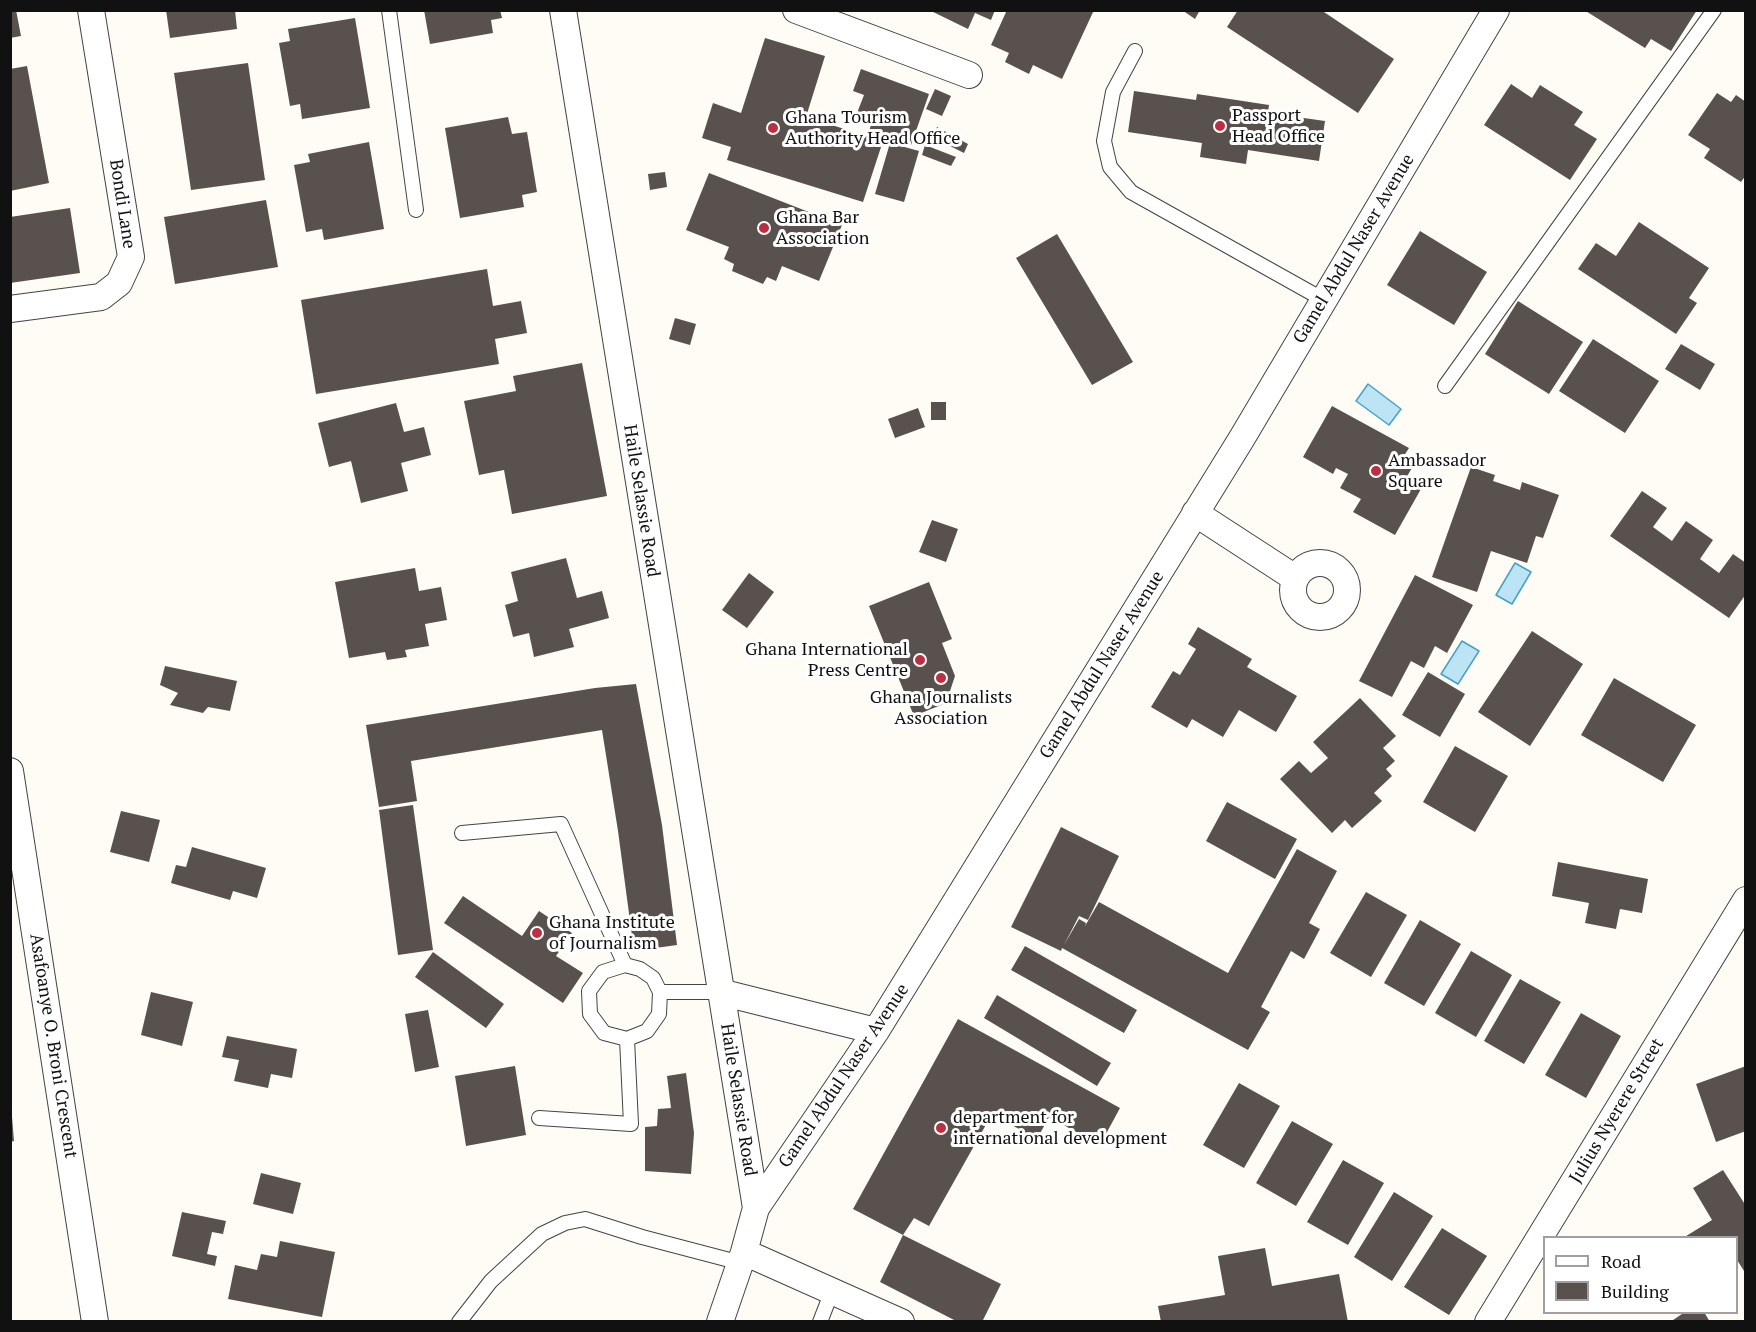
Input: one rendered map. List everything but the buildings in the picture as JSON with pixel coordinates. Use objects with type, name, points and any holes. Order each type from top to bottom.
[{"type":"street","name":"Bondi Lane","points":[[10,309],[101,297],[119,283],[131,257],[91,10]]},
{"type":"street","name":"Haile Selassie Road","points":[[563,10],[756,1208]]},
{"type":"street","points":[[796,10],[969,75]]},
{"type":"street","name":"Gamel Abdul Naser Avenue","points":[[720,1322],[756,1208],[876,1031],[1195,513],[1496,10]]},
{"type":"street","points":[[1195,513],[1295,578]]},
{"type":"street","name":"Asafoanye O. Broni Crescent","points":[[10,771],[95,1322]]},
{"type":"street","name":"Julius Nyerere Street","points":[[1488,1322],[1746,900]]},
{"type":"street","name":"Haile Selassie Road","points":[[720,992],[876,1031]]},
{"type":"street","points":[[742,1258],[832,1291],[901,1322]]},
{"type":"lane","points":[[389,10],[416,210]]},
{"type":"lane","points":[[1445,386],[1714,10]]},
{"type":"lane","points":[[1135,51],[1113,92],[1104,141],[1110,167],[1131,192],[1324,300]]},
{"type":"lane","points":[[462,833],[561,824],[626,965]]},
{"type":"lane","points":[[626,965],[640,969],[653,978],[660,992],[659,1014],[647,1031],[627,1039],[604,1033],[590,1014],[589,991],[603,972],[626,965]]},
{"type":"lane","points":[[660,992],[720,992]]},
{"type":"lane","points":[[539,1118],[631,1124],[627,1039]]},
{"type":"lane","points":[[459,1322],[491,1281],[542,1234],[565,1223],[585,1219],[642,1237],[742,1258]]},
{"type":"lane","points":[[820,1322],[832,1291]]},
{"type":"water","points":[[1368,384],[1401,409],[1389,425],[1356,401]]},
{"type":"water","points":[[1515,563],[1531,572],[1512,604],[1496,595]]},
{"type":"water","points":[[1462,641],[1479,651],[1458,684],[1441,674]]},
{"type":"place","name":"Passport Head Office","points":[[1220,126]]},
{"type":"place","name":"Ghana Tourism Authority Head Office","points":[[773,128]]},
{"type":"place","name":"Ghana Bar Association","points":[[764,228]]},
{"type":"place","name":"Ambassador Square","points":[[1376,471]]},
{"type":"place","name":"Ghana International Press Centre","points":[[920,660]]},
{"type":"place","name":"Ghana Journalists Association","points":[[941,678]]},
{"type":"place","name":"Ghana Institute of Journalism","points":[[537,933]]},
{"type":"place","name":"department for international development","points":[[941,1128]]}]
